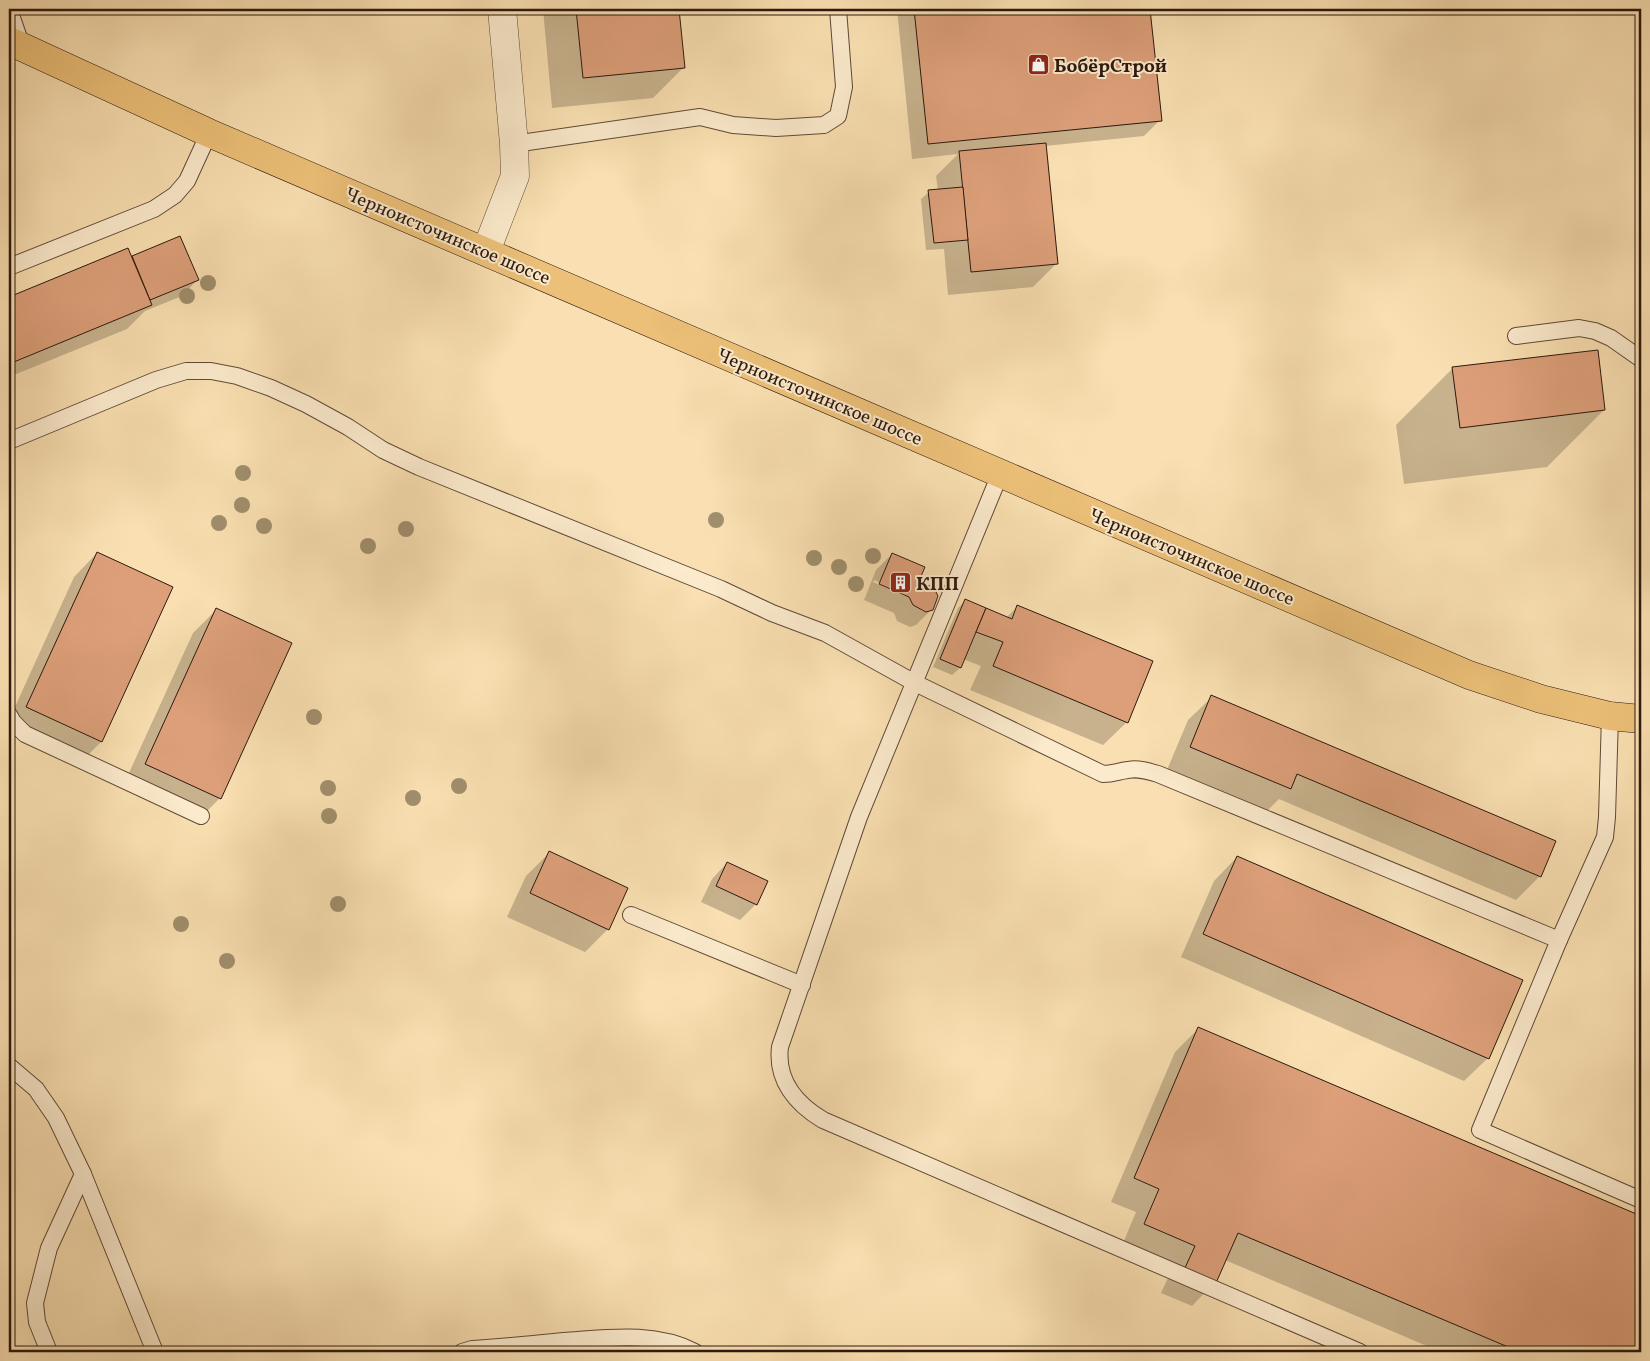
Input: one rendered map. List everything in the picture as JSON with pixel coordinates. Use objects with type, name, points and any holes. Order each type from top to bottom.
[{"type":"main road","name":"Черноисточинское шоссе","points":[[15,44],[210,132],[1469,675],[1541,699],[1610,716],[1641,719]]},
{"type":"street","points":[[486,251],[515,176],[502,9]]},
{"type":"lane","points":[[9,9],[15,44]]},
{"type":"lane","points":[[514,144],[700,118],[733,125],[776,128],[824,125],[838,116],[844,87],[838,9]]},
{"type":"lane","points":[[9,267],[154,209],[175,195],[187,180],[210,132]]},
{"type":"lane","points":[[1516,336],[1579,328],[1595,331],[1611,338],[1641,359]]},
{"type":"lane","points":[[9,441],[156,380],[186,371],[211,371],[237,376],[271,388],[306,404],[348,427],[383,450],[419,467],[721,589],[772,613],[826,634],[915,683],[1103,774],[1141,769],[1158,774],[1559,940]]},
{"type":"lane","points":[[1000,474],[859,817],[780,1047],[780,1068],[790,1092],[809,1112],[823,1120],[1360,1352]]},
{"type":"lane","points":[[9,715],[24,734],[201,816]]},
{"type":"lane","points":[[1610,716],[1605,837],[1559,940],[1480,1130],[1641,1200]]},
{"type":"lane","points":[[631,915],[802,985]]},
{"type":"lane","points":[[9,1066],[36,1089],[56,1118],[83,1174],[156,1352]]},
{"type":"lane","points":[[49,1352],[37,1322],[35,1303],[49,1248],[83,1174]]},
{"type":"lane","points":[[462,1352],[472,1349],[635,1337],[652,1338],[688,1348],[695,1352]]},
{"type":"building","points":[[576,9],[679,9],[685,68],[583,78]]},
{"type":"building","name":"БобёрСтрой","points":[[914,9],[1150,9],[1162,121],[928,144]]},
{"type":"building","points":[[1046,143],[1058,264],[971,272],[959,151]]},
{"type":"building","points":[[963,187],[968,240],[934,243],[928,190]]},
{"type":"building","points":[[180,236],[199,280],[150,300],[132,256]]},
{"type":"building","points":[[128,248],[152,305],[9,364],[9,297]]},
{"type":"building","points":[[1598,350],[1605,410],[1460,428],[1452,367]]},
{"type":"building","points":[[97,552],[173,587],[102,742],[26,707]]},
{"type":"building","name":"КПП","points":[[892,553],[925,567],[919,581],[934,588],[938,596],[933,610],[926,612],[913,605],[909,597],[879,584]]},
{"type":"building","points":[[965,599],[986,608],[961,668],[940,659]]},
{"type":"building","points":[[1017,605],[1153,661],[1128,723],[993,666],[1003,642],[976,632],[986,608],[1012,619]]},
{"type":"building","points":[[216,608],[292,643],[221,799],[145,764]]},
{"type":"building","points":[[1211,695],[1556,841],[1541,877],[1297,774],[1291,789],[1190,747]]},
{"type":"building","points":[[549,851],[628,888],[609,930],[530,893]]},
{"type":"building","points":[[1237,856],[1523,980],[1489,1059],[1203,934]]},
{"type":"building","points":[[727,862],[768,881],[757,905],[716,886]]},
{"type":"building","points":[[1198,1027],[1641,1216],[1641,1352],[1520,1352],[1238,1233],[1216,1283],[1184,1270],[1195,1246],[1144,1224],[1159,1189],[1134,1178]]},
{"type":"place","name":"БобёрСтрой","points":[[1038,65]]},
{"type":"place","name":"КПП","points":[[900,583]]}]
